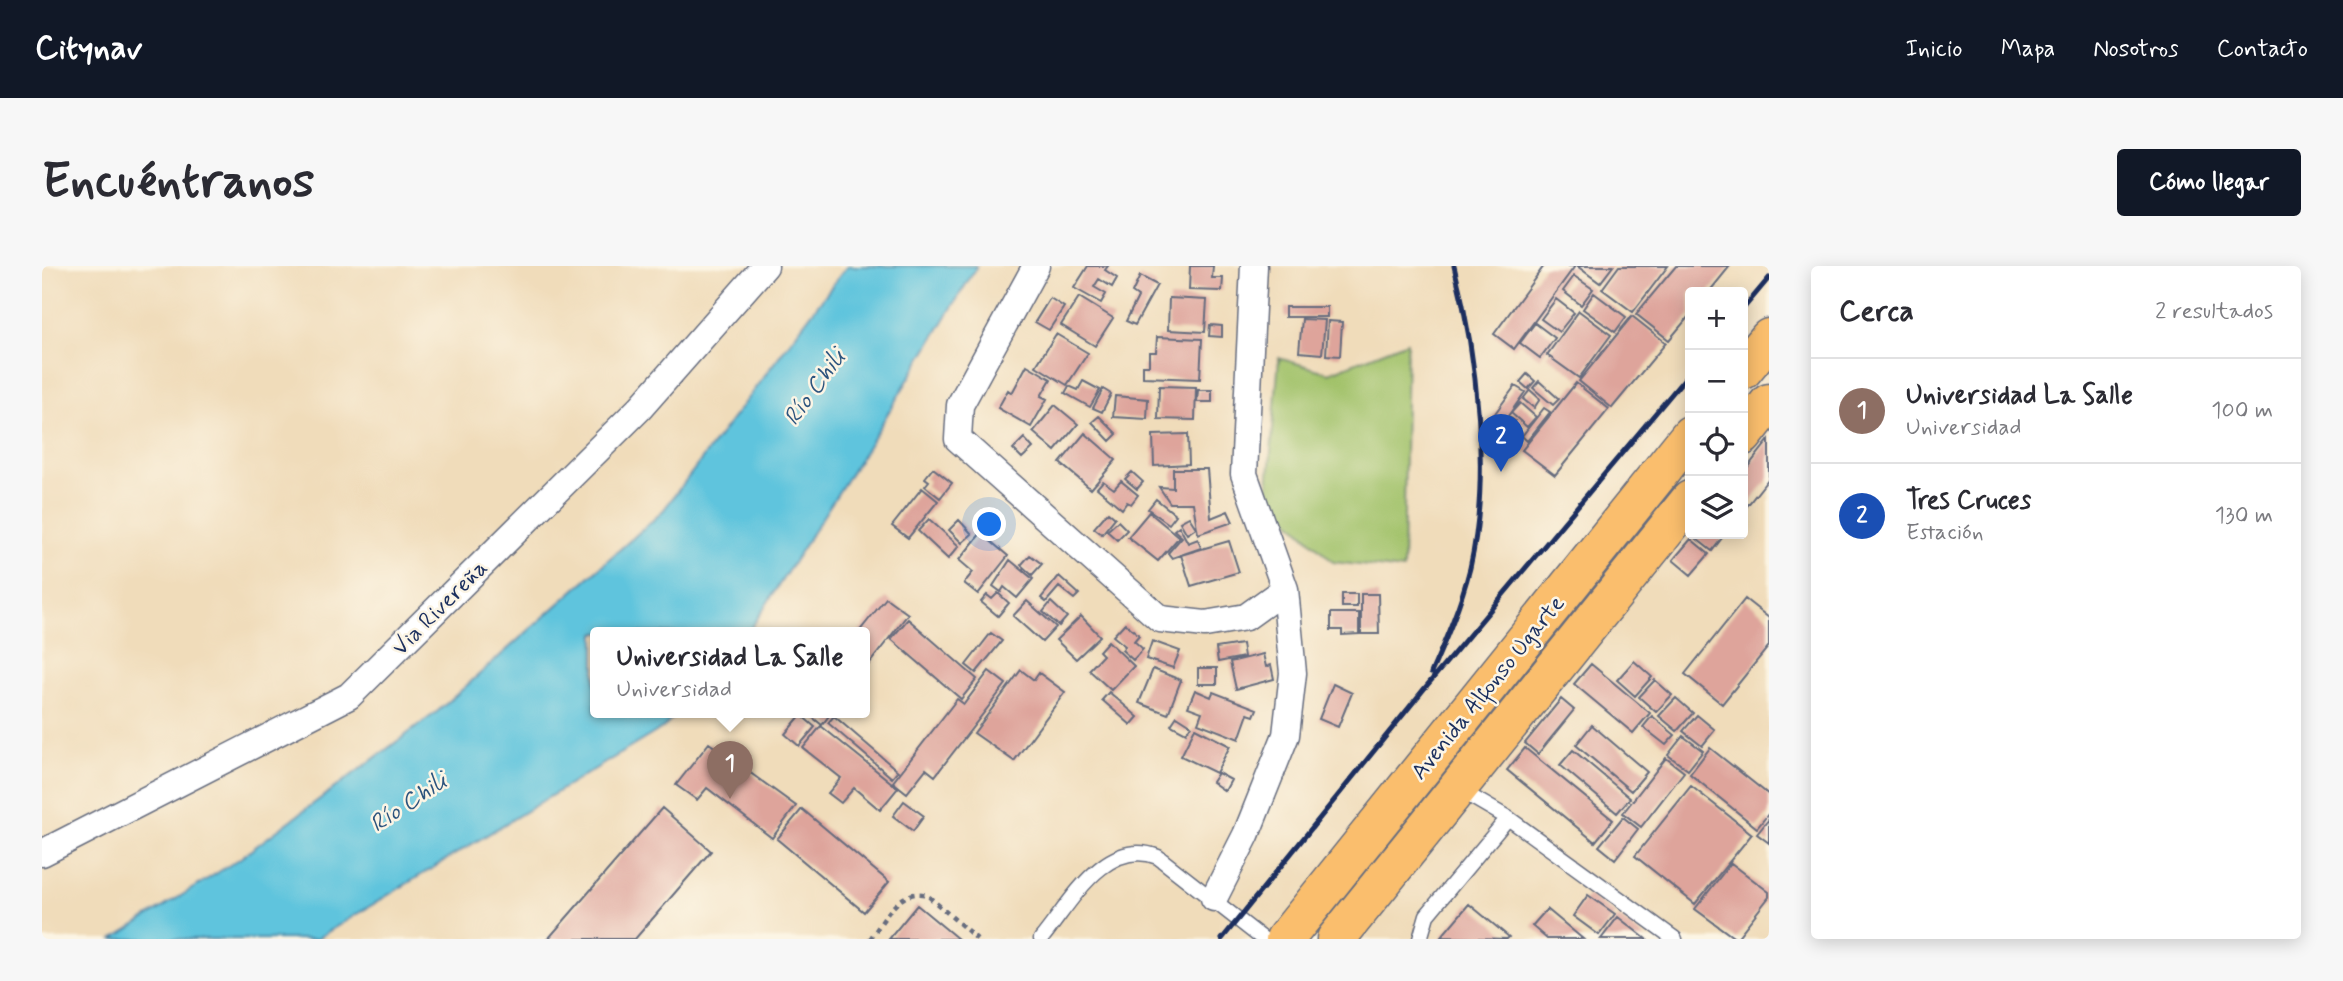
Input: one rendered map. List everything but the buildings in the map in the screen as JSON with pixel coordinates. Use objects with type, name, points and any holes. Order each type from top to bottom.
[{"type":"main road","points":[[1748,364],[1769,338]]},
{"type":"main road","points":[[1748,430],[1769,403]]},
{"type":"main road","name":"Avenida Alfonso Ugarte","points":[[1336,939],[1441,777],[1685,443]]},
{"type":"main road","name":"Avenida Alfonso Ugarte","points":[[1284,939],[1441,777],[1685,506]]},
{"type":"street","name":"Via Rivereña","points":[[42,853],[349,696],[640,408],[765,266]]},
{"type":"street","points":[[1035,266],[960,405],[958,439],[1160,619],[1205,624],[1246,617],[1285,589]]},
{"type":"street","points":[[1214,898],[1246,835],[1286,735],[1293,673],[1285,589],[1244,474],[1254,266]]},
{"type":"lane","points":[[1441,777],[1508,818],[1675,939]]},
{"type":"lane","points":[[1420,939],[1427,915],[1508,818]]},
{"type":"lane","points":[[1041,939],[1108,860],[1131,851],[1158,857],[1214,898],[1263,939]]},
{"type":"path","points":[[870,939],[903,897],[919,893],[927,895],[977,939]]},
{"type":"green space","points":[[1407,342],[1403,570],[1333,562],[1267,499],[1279,358],[1329,373]]},
{"type":"water","name":"Río Chili","points":[[847,266],[977,266],[865,451],[752,627],[590,627],[590,718],[672,718],[664,727],[316,939],[113,939],[239,859],[438,711],[662,512]]},
{"type":"railway","points":[[1431,673],[1453,621],[1470,568],[1480,495],[1475,377],[1454,266]]},
{"type":"railway","points":[[1748,303],[1769,278]]},
{"type":"railway","points":[[1222,939],[1424,689],[1685,378]]},
{"type":"place","name":"Tres Cruces","points":[[1501,472]]},
{"type":"place","name":"Universidad La Salle","points":[[730,799]]}]
